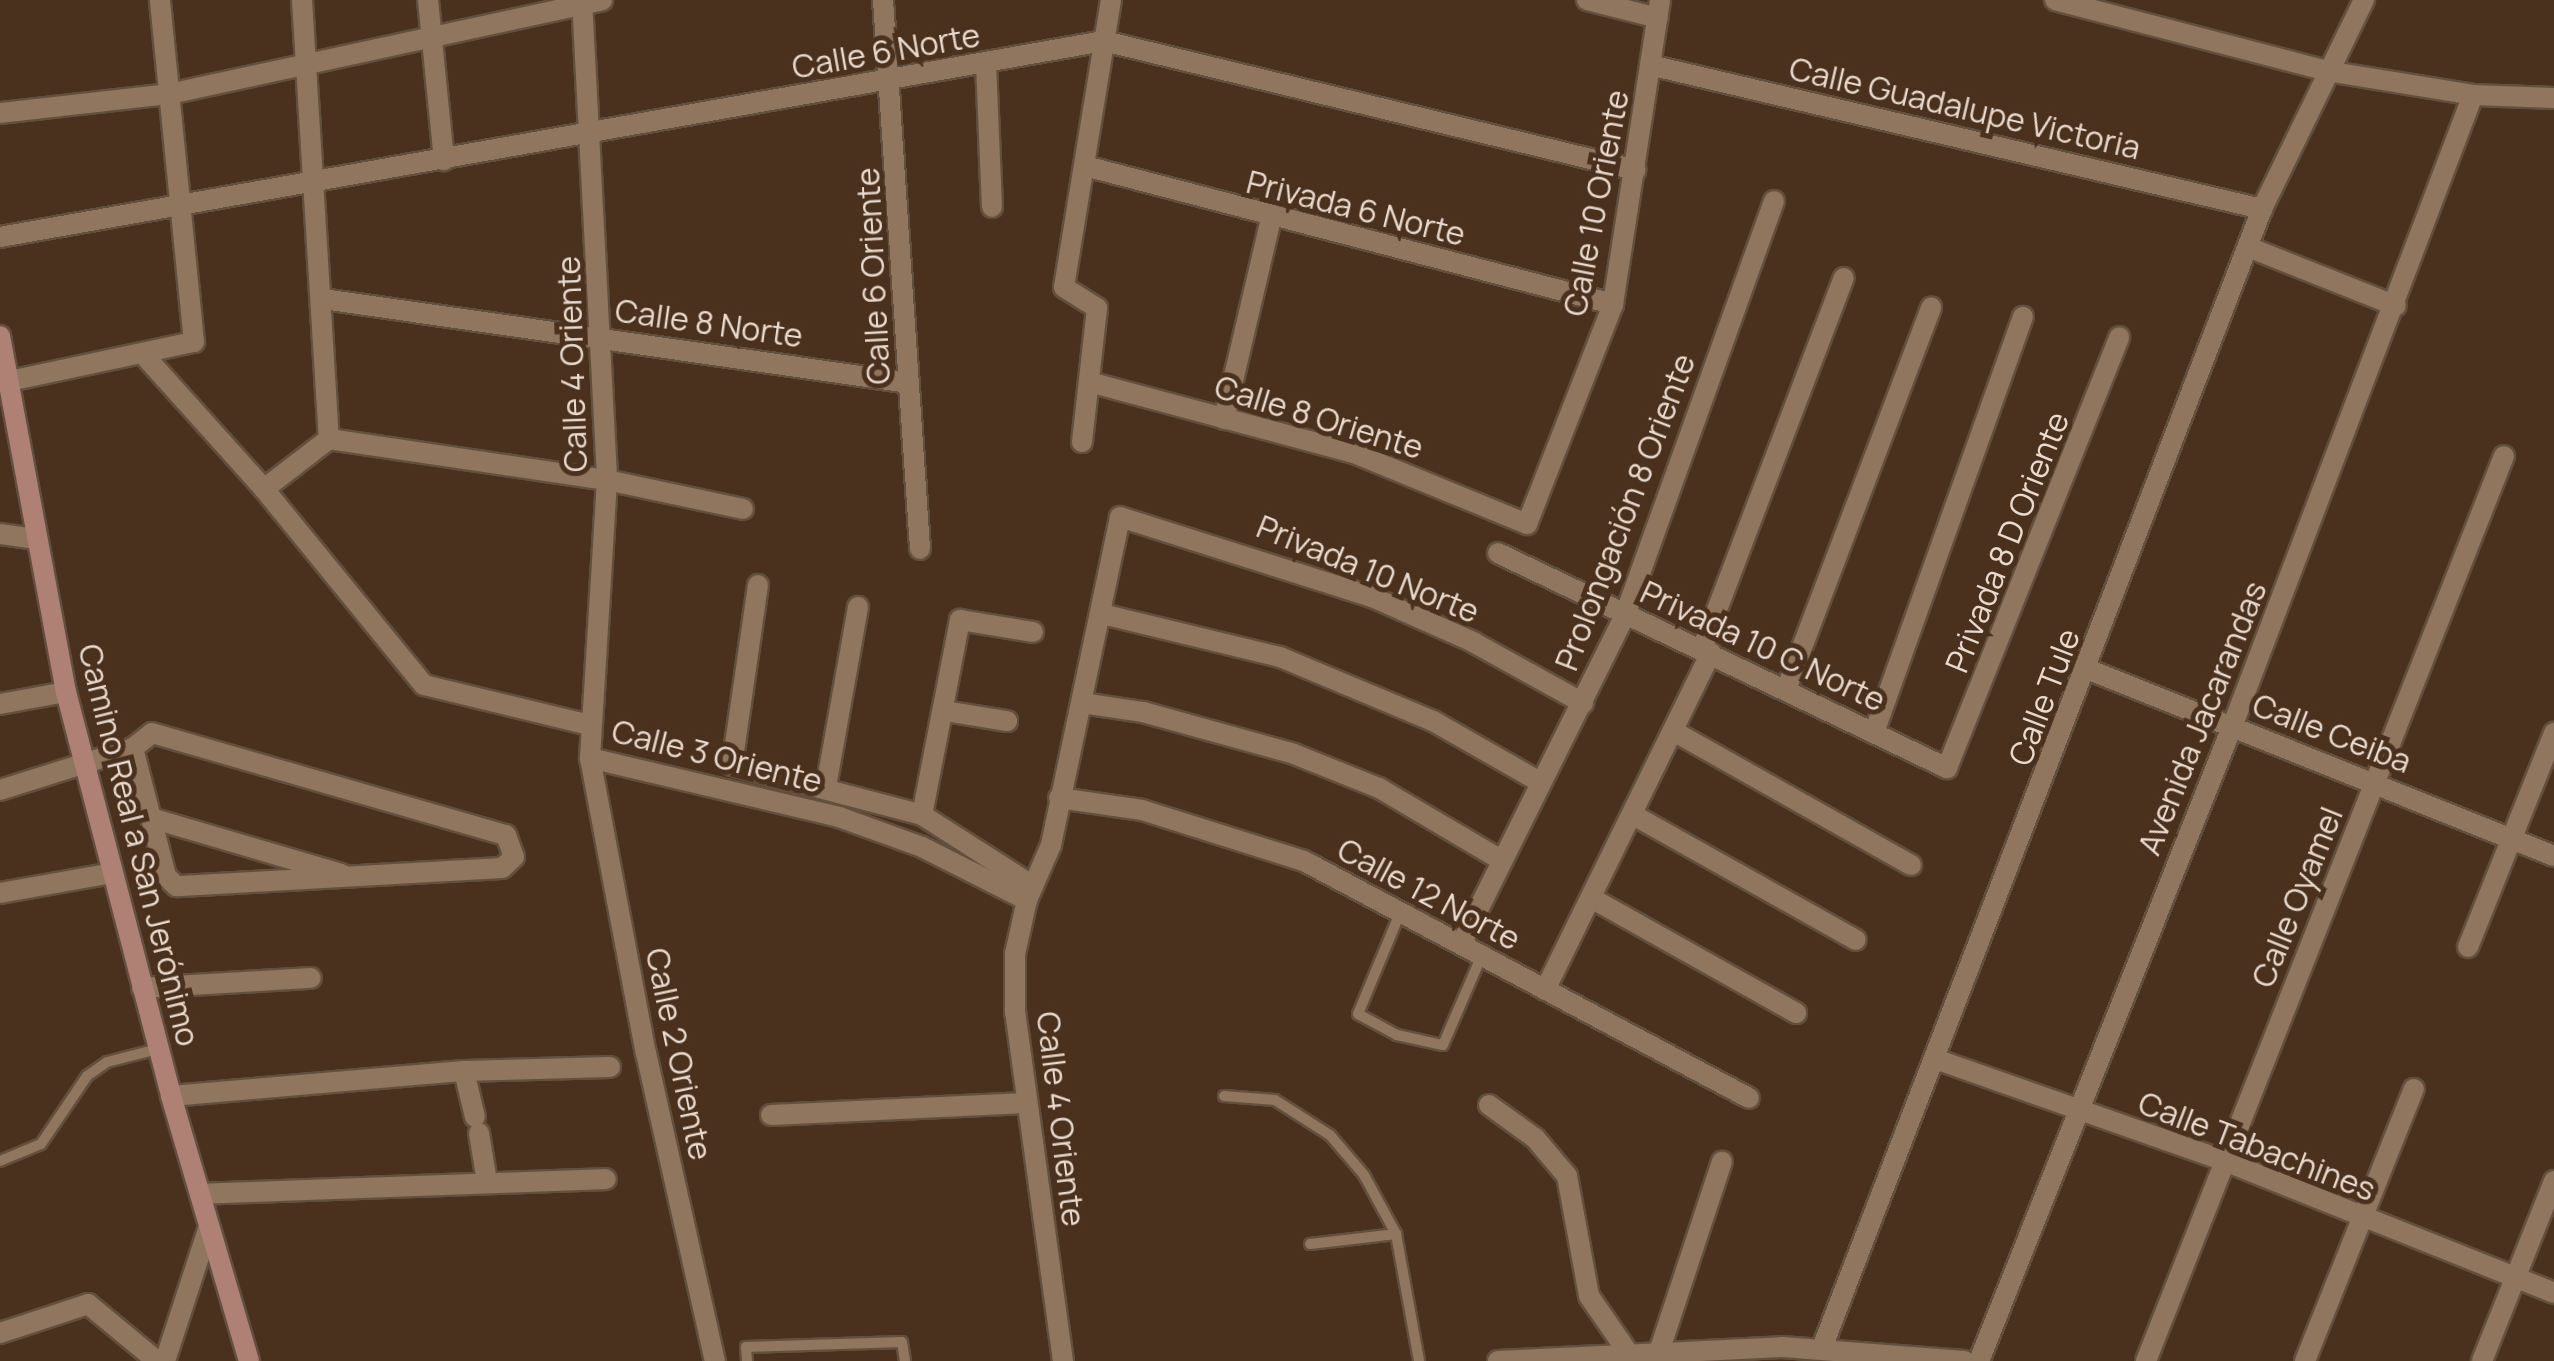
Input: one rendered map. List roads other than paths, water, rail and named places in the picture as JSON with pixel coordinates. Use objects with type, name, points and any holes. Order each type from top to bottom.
[{"type":"street","points":[[10,381],[194,342],[160,0]]},
{"type":"street","points":[[302,0],[323,299],[328,439]]},
{"type":"street","points":[[428,0],[444,160]]},
{"type":"street","name":"Calle 6 Oriente","points":[[883,0],[892,82],[920,549]]},
{"type":"street","points":[[1082,442],[1096,308],[1064,287],[1111,0]]},
{"type":"street","points":[[1587,0],[1659,9]]},
{"type":"street","points":[[2054,0],[2136,9],[2327,71],[2473,95],[2554,98]]},
{"type":"street","name":"Calle Tule","points":[[1822,1348],[1938,1060],[2262,209],[2364,0]]},
{"type":"street","points":[[0,113],[169,94],[588,1]]},
{"type":"street","name":"Calle 4 Oriente","points":[[588,1],[608,480],[589,725]]},
{"type":"street","name":"Calle 10 Oriente","points":[[1527,524],[1613,304],[1654,66],[1659,9]]},
{"type":"street","name":"Calle 6 Norte","points":[[0,237],[316,185],[1104,41],[1636,170]]},
{"type":"street","points":[[986,64],[992,207]]},
{"type":"street","name":"Calle Guadalupe Victoria","points":[[1654,66],[2262,209]]},
{"type":"street","name":"Avenida Jacarandas","points":[[1979,1361],[2396,306],[2473,95]]},
{"type":"street","name":"Privada 6 Norte","points":[[1085,166],[1271,218],[1613,304]]},
{"type":"street","name":"Prolongación 8 Oriente","points":[[1461,944],[1625,615],[1774,201]]},
{"type":"street","points":[[1224,419],[1271,218]]},
{"type":"street","points":[[2248,247],[2396,306]]},
{"type":"street","points":[[1545,990],[1676,732],[1844,278]]},
{"type":"street","name":"Calle 8 Norte","points":[[323,299],[909,383]]},
{"type":"street","points":[[1787,687],[1931,307]]},
{"type":"street","points":[[1875,730],[2024,317]]},
{"type":"street","name":"Camino Real a San Jerónimo","points":[[0,336],[66,692],[142,988],[250,1361]]},
{"type":"street","name":"Privada 8 D Oriente","points":[[1948,768],[2119,336]]},
{"type":"street","name":"Calle 3 Oriente","points":[[144,354],[264,489],[424,685],[589,725],[590,758],[839,817],[1030,893]]},
{"type":"street","name":"Calle 8 Oriente","points":[[1089,382],[1402,469],[1527,524]]},
{"type":"street","points":[[264,489],[328,439],[608,480],[743,509]]},
{"type":"street","name":"Calle Oyamel","points":[[2146,1361],[2222,1160],[2377,782],[2504,456]]},
{"type":"street","name":"Calle 4 Oriente","points":[[1063,1361],[1015,992],[1030,893],[1051,845],[1120,517]]},
{"type":"street","name":"Privada 10 Norte","points":[[1120,517],[1372,597],[1472,642],[1583,704]]},
{"type":"street","points":[[0,534],[36,539]]},
{"type":"street","name":"Privada 10 C Norte","points":[[1498,553],[1787,687],[1948,768]]},
{"type":"street","points":[[758,585],[732,764],[922,815],[1030,893]]},
{"type":"street","points":[[826,787],[858,606]]},
{"type":"street","points":[[1102,614],[1212,636],[1298,663],[1433,721],[1540,782]]},
{"type":"street","points":[[922,815],[960,620],[1033,632]]},
{"type":"street","name":"Calle Ceiba","points":[[2087,670],[2377,782],[2554,856]]},
{"type":"street","points":[[0,704],[66,692]]},
{"type":"street","points":[[1082,703],[1144,712],[1294,754],[1378,788],[1501,860]]},
{"type":"street","points":[[945,711],[1007,721]]},
{"type":"street","points":[[1676,732],[1911,865]]},
{"type":"street","points":[[2468,947],[2554,733]]},
{"type":"street","points":[[0,790],[134,748],[152,734],[506,836],[514,845],[502,868],[358,879],[176,886],[166,876],[134,748]]},
{"type":"street","name":"Calle 2 Oriente","points":[[590,758],[646,1053],[715,1361]]},
{"type":"street","name":"Calle 12 Norte","points":[[1060,798],[1142,810],[1304,861],[1750,1098]]},
{"type":"street","points":[[1635,816],[1856,940]]},
{"type":"street","points":[[151,818],[358,879]]},
{"type":"street","points":[[0,894],[112,873]]},
{"type":"street","points":[[1593,899],[1796,1013]]},
{"type":"street","points":[[142,988],[311,978]]},
{"type":"street","name":"Calle Tabachines","points":[[1938,1060],[2222,1160],[2554,1293]]},
{"type":"street","points":[[172,1096],[464,1071],[610,1066]]},
{"type":"street","points":[[464,1071],[486,1182]]},
{"type":"street","points":[[2305,1361],[2366,1220],[2414,1089]]},
{"type":"street","points":[[772,1115],[1027,1103]]},
{"type":"street","points":[[1490,1105],[1535,1138],[1567,1176],[1589,1296],[1629,1354]]},
{"type":"street","points":[[1656,1358],[1722,1162]]},
{"type":"street","points":[[200,1194],[606,1178]]},
{"type":"street","points":[[2482,1361],[2554,1181]]},
{"type":"street","points":[[0,1333],[88,1304],[161,1361],[209,1226]]},
{"type":"street","points":[[1498,1361],[1629,1354],[1656,1358],[1822,1348],[1964,1361]]},
{"type":"lane","points":[[1401,912],[1358,1014],[1397,1035],[1443,1045],[1482,955]]},
{"type":"lane","points":[[0,1161],[41,1144],[87,1076],[107,1062],[159,1049]]},
{"type":"lane","points":[[1224,1096],[1275,1100],[1330,1135],[1364,1175],[1396,1234],[1420,1361]]},
{"type":"lane","points":[[1310,1244],[1396,1234]]},
{"type":"lane","points":[[747,1361],[746,1347],[902,1342],[905,1361]]}]
